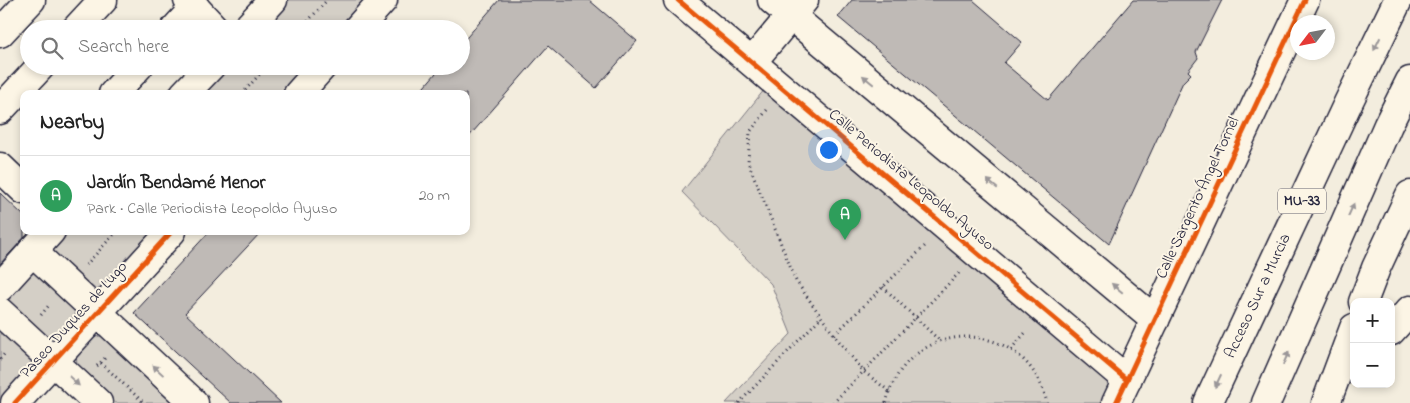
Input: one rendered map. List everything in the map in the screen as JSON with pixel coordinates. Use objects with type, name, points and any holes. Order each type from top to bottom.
[{"type":"main road","points":[[0,33],[31,0]]},
{"type":"main road","points":[[84,20],[103,0]]},
{"type":"main road","points":[[254,20],[273,0]]},
{"type":"main road","points":[[365,20],[384,0]]},
{"type":"main road","name":"Calle Periodista Leopoldo Ayuso","points":[[678,0],[978,253],[1122,391]]},
{"type":"main road","name":"Acceso Sur a Murcia","points":[[1208,403],[1398,0]]},
{"type":"main road","name":"Calle Sargento Ángel Tornel","points":[[1122,391],[1301,2]]},
{"type":"main road","points":[[180,20],[191,4],[206,20]]},
{"type":"main road","points":[[752,62],[789,5],[1154,320]]},
{"type":"main road","points":[[0,110],[33,75]]},
{"type":"main road","points":[[117,90],[131,75]]},
{"type":"main road","points":[[188,90],[202,75]]},
{"type":"main road","points":[[302,90],[315,75]]},
{"type":"main road","name":"MU-33","points":[[1266,403],[1388,125],[1410,81]]},
{"type":"main road","points":[[0,167],[20,186]]},
{"type":"main road","points":[[1365,298],[1376,268],[1410,196]]},
{"type":"main road","points":[[0,287],[47,235]]},
{"type":"main road","name":"Paseo Duques de Lugo","points":[[15,403],[168,235]]},
{"type":"main road","points":[[32,251],[194,403]]},
{"type":"main road","points":[[1395,327],[1410,310]]},
{"type":"main road","points":[[0,312],[89,394]]},
{"type":"main road","points":[[1326,403],[1350,364]]},
{"type":"path","points":[[309,20],[327,0]]},
{"type":"path","points":[[246,90],[259,75]]},
{"type":"path","points":[[784,89],[750,132],[748,162],[796,281],[834,335],[864,372],[889,391]]},
{"type":"path","points":[[834,335],[946,226]]},
{"type":"path","points":[[833,403],[978,253]]},
{"type":"path","points":[[883,287],[940,341]]},
{"type":"path","points":[[739,403],[821,316]]},
{"type":"path","points":[[886,403],[897,374],[923,348],[940,341],[958,337],[976,337],[994,341],[1011,349],[1025,361],[1037,375],[1045,392],[1047,403]]},
{"type":"path","points":[[89,394],[101,363],[124,338]]},
{"type":"path","points":[[101,363],[144,403]]},
{"type":"shaded area","points":[[273,0],[383,0],[365,20],[254,20]]},
{"type":"shaded area","points":[[202,75],[315,75],[302,90],[188,90]]},
{"type":"shaded area","points":[[773,79],[1127,380],[1116,403],[726,403],[791,334],[771,284],[682,192]]},
{"type":"shaded area","points":[[47,235],[168,235],[15,403],[0,403],[0,287]]},
{"type":"shaded area","points":[[100,336],[110,338],[180,403],[112,403],[85,378],[77,363],[77,355],[81,348],[90,340]]},
{"type":"building","points":[[499,0],[589,0],[637,41],[596,88],[548,46],[470,135],[470,90],[421,90],[434,75],[470,75],[470,34]]},
{"type":"building","points":[[852,0],[973,0],[1022,42],[1004,63],[1048,100],[1133,0],[1222,0],[1196,52],[1198,58],[1188,71],[1191,74],[1183,82],[1109,244],[838,17]]},
{"type":"building","points":[[0,193],[20,212],[20,235],[24,235],[24,238],[0,264]]},
{"type":"building","points":[[206,235],[258,235],[185,313],[281,403],[231,403],[134,313]]},
{"type":"cycle path","points":[[678,0],[1127,380]]},
{"type":"cycle path","points":[[1116,403],[1305,0]]},
{"type":"cycle path","points":[[15,403],[168,235]]},
{"type":"place","name":"Jardín Bendamé Menor","points":[[845,240]]}]
